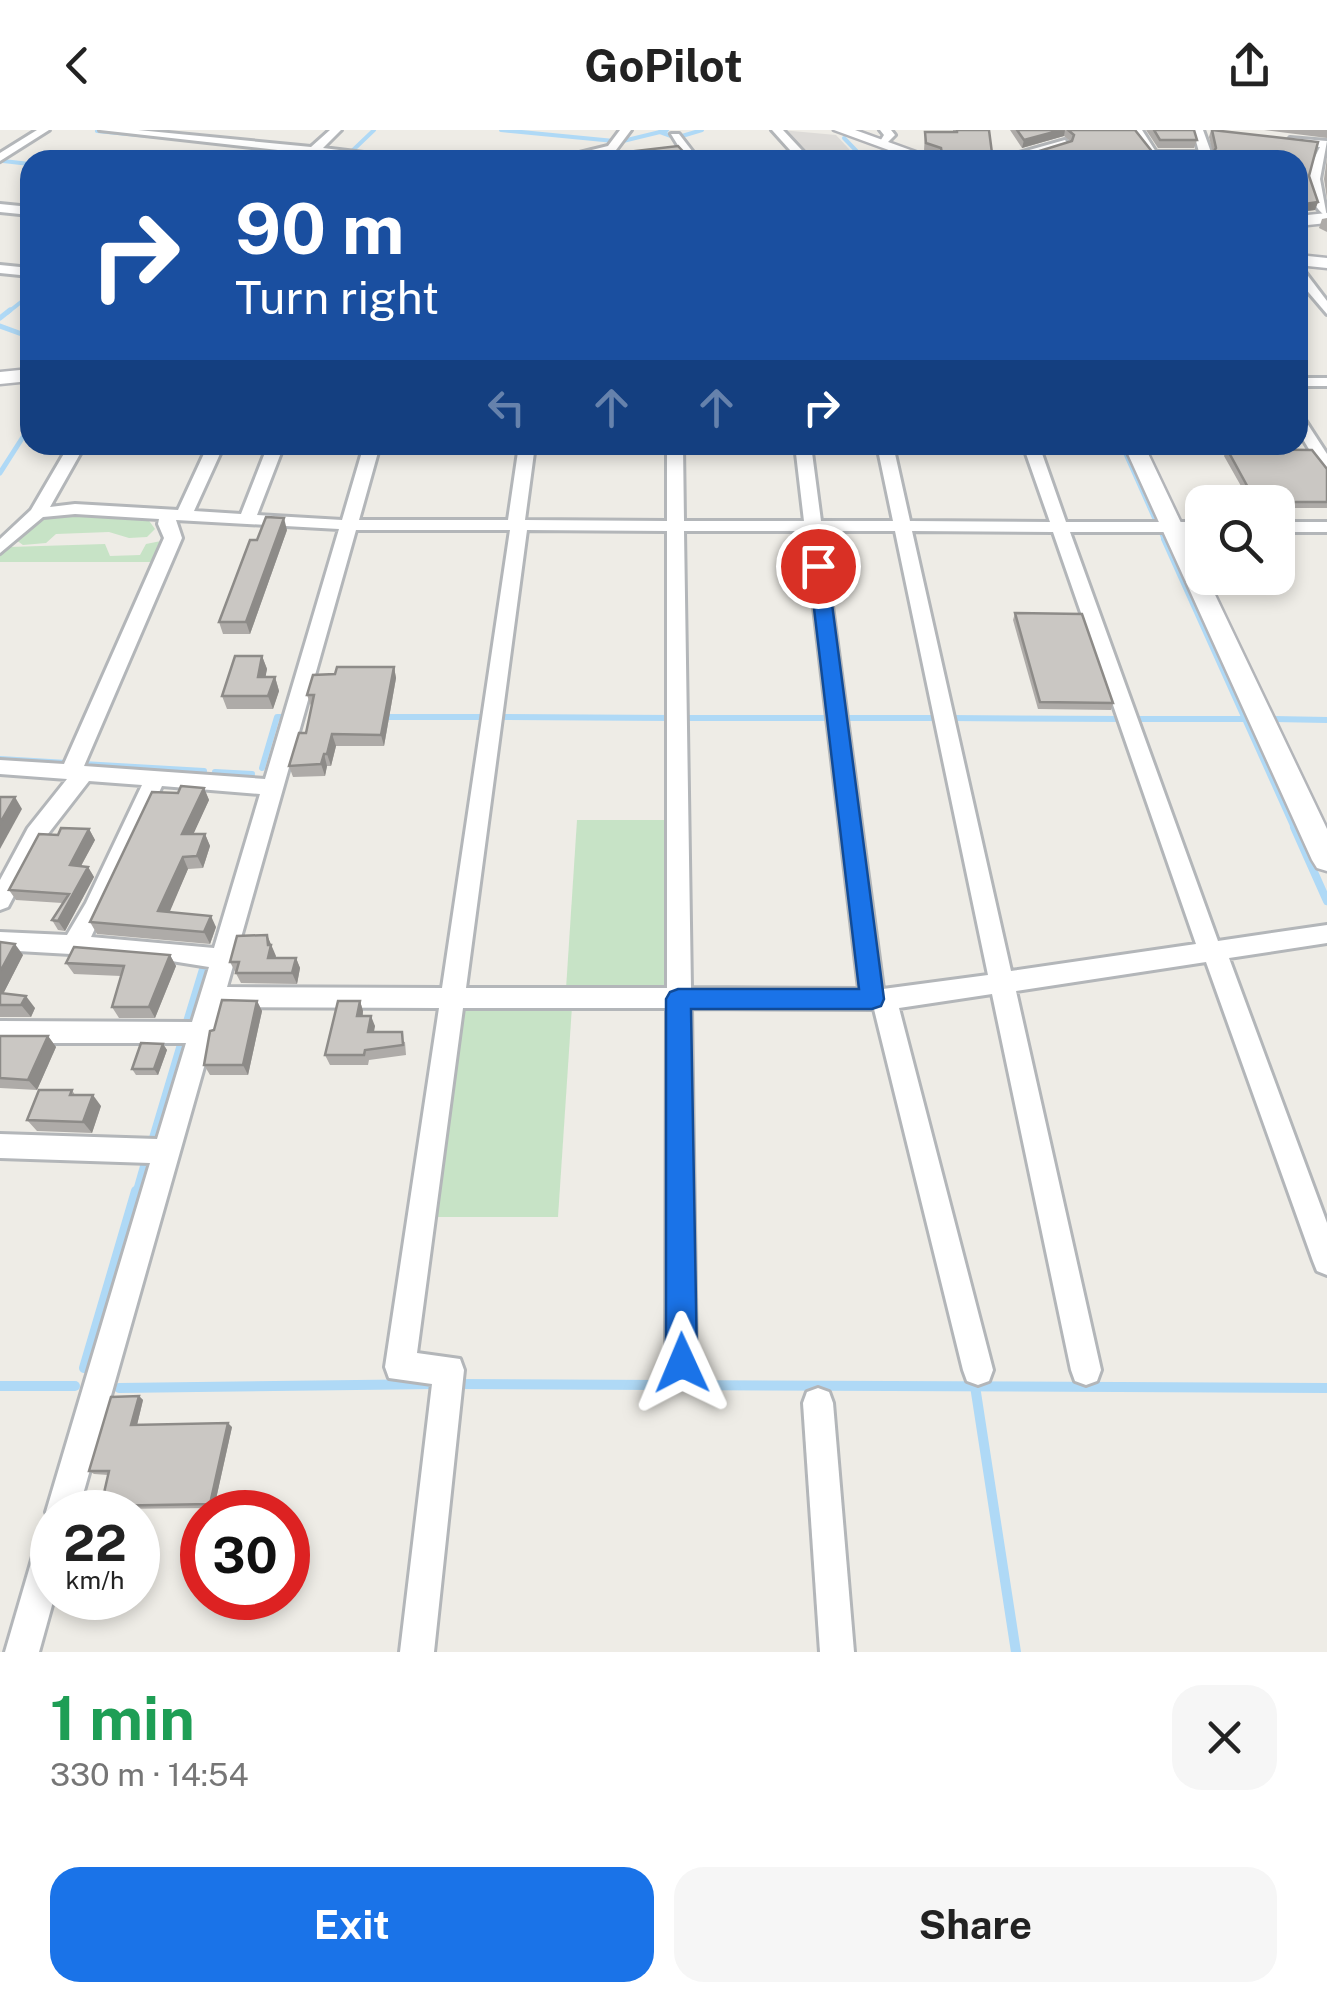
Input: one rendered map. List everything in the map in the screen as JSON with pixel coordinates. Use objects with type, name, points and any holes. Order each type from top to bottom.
[{"type":"street","points":[[0,158],[44,130]]},
{"type":"street","points":[[106,130],[314,150],[336,130]]},
{"type":"street","points":[[603,150],[612,148],[626,130]]},
{"type":"street","points":[[778,130],[796,150]]},
{"type":"street","points":[[841,130],[884,136],[912,150]]},
{"type":"street","points":[[1052,150],[1067,147],[1058,130]]},
{"type":"street","points":[[675,136],[686,150]]},
{"type":"street","points":[[1282,140],[1327,145],[1318,158],[1314,182],[1327,216]]},
{"type":"street","points":[[1308,284],[1327,310]]},
{"type":"street","points":[[1308,436],[1327,466]]},
{"type":"street","points":[[2,543],[38,512],[71,455]]},
{"type":"street","points":[[0,900],[36,834],[77,772],[174,538],[166,524],[176,515],[210,455]]},
{"type":"street","points":[[248,519],[272,455]]},
{"type":"street","points":[[68,1490],[369,455]]},
{"type":"street","points":[[417,1652],[449,1370],[400,1366],[526,455]]},
{"type":"street","points":[[674,455],[682,1363]]},
{"type":"street","points":[[804,455],[878,999],[978,1370]]},
{"type":"street","points":[[887,455],[1086,1370]]},
{"type":"street","points":[[1036,455],[1327,1260]]},
{"type":"street","points":[[1139,455],[1327,860]]},
{"type":"street","points":[[38,512],[76,510],[349,525],[1185,527]]},
{"type":"street","points":[[1295,527],[1327,527]]},
{"type":"street","points":[[0,766],[272,788]]},
{"type":"street","points":[[73,945],[88,924],[138,809],[156,778]]},
{"type":"street","points":[[211,996],[878,999],[1327,934]]},
{"type":"street","points":[[0,941],[159,950],[222,959]]},
{"type":"street","points":[[0,1032],[201,1033]]},
{"type":"street","points":[[0,1146],[166,1151]]},
{"type":"street","points":[[818,1403],[837,1652]]},
{"type":"street","points":[[22,1652],[31,1620]]},
{"type":"shaded area","points":[[781,130],[836,135],[850,150],[799,150]]},
{"type":"green space","points":[[42,516],[147,518],[155,529],[147,537],[129,538],[109,532],[56,534],[46,543],[23,545],[16,540]]},
{"type":"green space","points":[[166,540],[160,562],[0,562],[0,555],[9,547],[105,544],[110,556],[140,555],[146,544]]},
{"type":"green space","points":[[577,820],[672,820],[668,990],[566,989]]},
{"type":"green space","points":[[572,1006],[558,1217],[430,1217],[462,1007]]},
{"type":"building","points":[[989,130],[992,150],[941,150],[926,143],[925,132]]},
{"type":"building","points":[[1017,130],[1061,130],[1024,140]]},
{"type":"building","points":[[1068,130],[1135,130],[1151,150],[1043,150],[1072,141],[1074,135]]},
{"type":"building","points":[[1154,130],[1194,130],[1197,140],[1160,140]]},
{"type":"building","points":[[1212,130],[1318,142],[1309,176],[1318,202],[1308,204],[1308,150],[1215,150]]},
{"type":"building","points":[[678,146],[682,150],[644,150]]},
{"type":"building","points":[[1308,450],[1312,450],[1327,469],[1327,502],[1295,502],[1295,485],[1247,485],[1230,455],[1308,455]]},
{"type":"building","points":[[266,517],[284,518],[246,622],[219,622],[250,540],[257,540]]},
{"type":"building","points":[[1015,613],[1082,614],[1113,703],[1040,702]]},
{"type":"building","points":[[235,656],[262,656],[258,677],[275,677],[268,696],[222,696]]},
{"type":"building","points":[[337,667],[394,667],[381,735],[332,734],[321,764],[289,766],[299,733],[306,733],[314,695],[307,695],[313,675],[335,674]]},
{"type":"building","points":[[181,786],[204,788],[182,834],[205,834],[197,856],[183,857],[158,911],[211,916],[204,932],[90,922],[152,792],[178,793]]},
{"type":"building","points":[[0,797],[15,797],[0,823]]},
{"type":"building","points":[[61,828],[89,829],[70,865],[88,867],[58,921],[52,920],[69,894],[9,890],[39,834],[58,835]]},
{"type":"building","points":[[267,935],[271,945],[268,958],[296,958],[292,973],[236,973],[239,962],[230,962],[237,936]]},
{"type":"building","points":[[0,942],[15,944],[0,972]]},
{"type":"building","points":[[74,947],[170,955],[149,1007],[112,1007],[124,966],[66,963]]},
{"type":"building","points":[[0,993],[26,996],[21,1005],[0,1005]]},
{"type":"building","points":[[222,1000],[257,1001],[243,1065],[204,1065],[210,1031],[214,1030]]},
{"type":"building","points":[[338,1001],[360,1001],[357,1016],[371,1016],[368,1032],[402,1032],[403,1045],[365,1050],[364,1055],[325,1055]]},
{"type":"building","points":[[0,1036],[48,1036],[28,1080],[0,1078]]},
{"type":"building","points":[[141,1043],[163,1044],[154,1069],[132,1069]]},
{"type":"building","points":[[39,1090],[72,1090],[70,1095],[93,1095],[83,1122],[27,1120]]},
{"type":"building","points":[[139,1396],[131,1425],[228,1423],[213,1490],[180,1490],[180,1505],[160,1505],[160,1490],[105,1490],[109,1471],[89,1471],[111,1397]]},
{"type":"waterway","points":[[353,150],[374,130]]},
{"type":"waterway","points":[[501,130],[614,141]]},
{"type":"waterway","points":[[660,132],[667,130]]},
{"type":"waterway","points":[[682,136],[702,130]]},
{"type":"waterway","points":[[97,131],[200,141]]},
{"type":"waterway","points":[[623,141],[660,132]]},
{"type":"waterway","points":[[660,132],[671,136]]},
{"type":"waterway","points":[[844,138],[855,150]]},
{"type":"waterway","points":[[3,161],[20,163]]},
{"type":"waterway","points":[[7,313],[20,303]]},
{"type":"waterway","points":[[0,318],[10,310]]},
{"type":"waterway","points":[[0,326],[20,333]]},
{"type":"waterway","points":[[0,473],[20,442]]},
{"type":"waterway","points":[[1126,455],[1155,519]]},
{"type":"waterway","points":[[1162,534],[1165,541]]},
{"type":"waterway","points":[[1164,539],[1295,830]]},
{"type":"waterway","points":[[262,768],[277,717],[281,717]]},
{"type":"waterway","points":[[379,717],[485,717]]},
{"type":"waterway","points":[[497,717],[672,718]]},
{"type":"waterway","points":[[682,718],[830,718]]},
{"type":"waterway","points":[[849,718],[938,718]]},
{"type":"waterway","points":[[947,718],[1124,719]]},
{"type":"waterway","points":[[1134,719],[1245,719]]},
{"type":"waterway","points":[[1274,719],[1327,720]]},
{"type":"waterway","points":[[0,759],[67,763]]},
{"type":"waterway","points":[[83,764],[204,771]]},
{"type":"waterway","points":[[215,772],[252,774]]},
{"type":"waterway","points":[[1294,827],[1327,901]]},
{"type":"waterway","points":[[186,1025],[204,966]]},
{"type":"waterway","points":[[153,1138],[182,1041]]},
{"type":"waterway","points":[[136,1194],[146,1159]]},
{"type":"waterway","points":[[84,1368],[136,1191]]},
{"type":"waterway","points":[[119,1388],[438,1384]]},
{"type":"waterway","points":[[457,1384],[975,1386]]},
{"type":"waterway","points":[[0,1386],[75,1386]]},
{"type":"waterway","points":[[975,1386],[1327,1388]]},
{"type":"waterway","points":[[975,1386],[1016,1652]]},
{"type":"route","points":[[682,1363],[678,999],[872,999],[818,566]]}]
